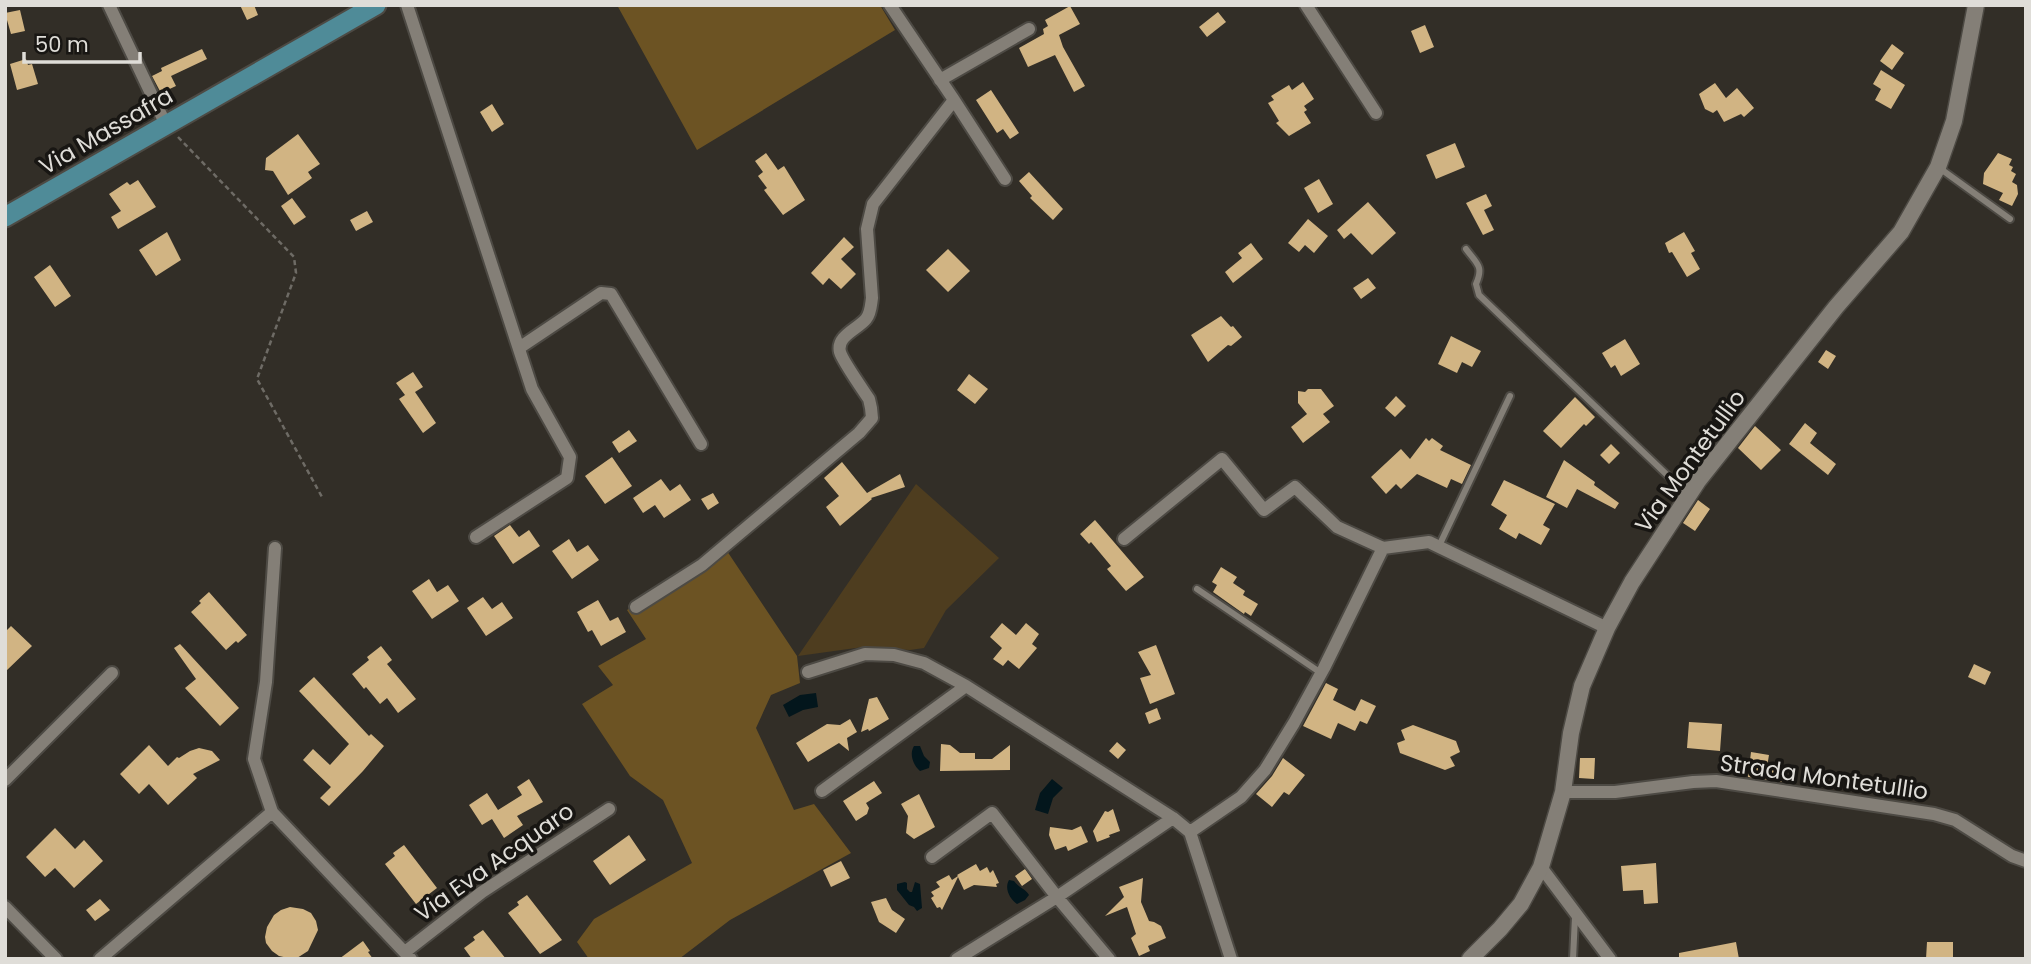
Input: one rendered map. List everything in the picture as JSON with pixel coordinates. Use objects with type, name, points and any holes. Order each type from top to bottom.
[{"type":"main road","name":"Via Massafra","points":[[5,217],[376,5]]},
{"type":"street","points":[[108,5],[166,125]]},
{"type":"street","points":[[407,5],[532,388],[570,457],[566,478],[476,537]]},
{"type":"street","points":[[890,5],[1005,179]]},
{"type":"street","points":[[1306,5],[1376,113]]},
{"type":"street","name":"Via Montetullio","points":[[1470,959],[1521,904],[1541,867],[1563,792],[1571,733],[1582,686],[1607,628],[1632,582],[1698,481],[1836,307],[1901,232],[1938,167],[1954,121],[1976,5]]},
{"type":"street","points":[[940,80],[1028,29]]},
{"type":"street","points":[[636,607],[702,565],[859,433],[872,418],[869,400],[840,352],[841,342],[867,318],[870,308],[872,298],[867,229],[870,212],[873,204],[954,100]]},
{"type":"street","points":[[519,348],[601,293],[611,294],[701,444]]},
{"type":"street","points":[[1124,539],[1222,459],[1264,510],[1295,486],[1337,527],[1383,548],[1429,542],[1607,628]]},
{"type":"street","points":[[275,548],[266,682],[254,760],[272,812],[408,955]]},
{"type":"street","points":[[1190,832],[1241,797],[1265,770],[1321,673],[1383,548]]},
{"type":"street","points":[[808,672],[865,654],[894,655],[924,663],[966,686],[1173,818],[1190,832],[1231,959]]},
{"type":"street","points":[[5,780],[112,673]]},
{"type":"street","points":[[822,792],[966,686]]},
{"type":"street","name":"Strada Montetullio","points":[[1563,792],[1615,792],[1716,781],[1934,814],[1955,820],[2012,856],[2026,861]]},
{"type":"street","name":"Via Eva Acquaro","points":[[408,955],[482,892],[609,808]]},
{"type":"street","points":[[100,959],[272,812]]},
{"type":"street","points":[[932,857],[992,814],[1109,959]]},
{"type":"street","points":[[957,959],[1057,897],[1173,818]]},
{"type":"street","points":[[1541,867],[1610,959]]},
{"type":"street","points":[[5,907],[56,959]]},
{"type":"lane","points":[[1938,167],[2010,219]]},
{"type":"lane","points":[[1466,250],[1480,268],[1476,284],[1479,295],[1688,496]]},
{"type":"lane","points":[[1438,547],[1510,396]]},
{"type":"lane","points":[[1197,589],[1321,673]]},
{"type":"lane","points":[[1573,959],[1575,912]]},
{"type":"path","points":[[166,125],[294,257],[296,273],[257,379],[322,497]]},
{"type":"shaded area","points":[[617,5],[880,5],[895,30],[697,150]]},
{"type":"shaded area","points":[[916,484],[999,558],[946,610],[924,648],[910,650],[863,647],[798,656]]},
{"type":"shaded area","points":[[723,545],[797,656],[800,683],[771,695],[756,728],[794,810],[814,804],[851,853],[730,920],[679,959],[589,959],[577,942],[594,919],[692,863],[663,800],[630,776],[582,704],[613,685],[598,666],[646,639],[627,610]]},
{"type":"shaded area","points":[[816,693],[818,707],[789,717],[783,705],[800,695]]},
{"type":"shaded area","points":[[914,746],[920,746],[930,762],[929,768],[920,771],[915,766],[912,759]]},
{"type":"shaded area","points":[[1052,779],[1063,788],[1053,798],[1048,814],[1035,810],[1040,793]]},
{"type":"shaded area","points":[[1009,880],[1028,893],[1025,900],[1017,904],[1012,899],[1007,890]]},
{"type":"shaded area","points":[[905,882],[910,892],[915,882],[920,884],[922,908],[917,911],[897,890],[897,884]]},
{"type":"building","points":[[240,5],[254,5],[258,15],[247,20]]},
{"type":"building","points":[[1070,6],[1080,24],[1059,35],[1085,86],[1074,92],[1055,55],[1028,67],[1019,48],[1044,34],[1043,29],[1048,26],[1045,20]]},
{"type":"building","points":[[20,10],[25,31],[11,34],[5,13]]},
{"type":"building","points":[[1218,12],[1226,22],[1207,37],[1199,27]]},
{"type":"building","points":[[1425,25],[1434,47],[1420,53],[1411,31]]},
{"type":"building","points":[[1892,44],[1904,53],[1892,70],[1880,61]]},
{"type":"building","points":[[202,49],[207,59],[171,76],[176,86],[161,93],[152,76],[162,71],[161,68]]},
{"type":"building","points":[[26,59],[28,65],[32,64],[38,84],[17,90],[10,64]]},
{"type":"building","points":[[1881,70],[1905,85],[1891,109],[1875,100],[1881,89],[1873,84]]},
{"type":"building","points":[[1303,82],[1314,99],[1304,106],[1307,110],[1304,112],[1311,123],[1289,136],[1276,123],[1279,121],[1268,103],[1274,100],[1271,96],[1289,85],[1292,90]]},
{"type":"building","points":[[1715,83],[1726,98],[1737,88],[1754,108],[1744,117],[1741,114],[1724,122],[1717,110],[1713,113],[1705,109],[1699,94]]},
{"type":"building","points":[[991,90],[1019,133],[1010,139],[1003,129],[997,133],[976,100]]},
{"type":"building","points":[[492,104],[504,124],[492,132],[480,112]]},
{"type":"building","points":[[298,134],[320,164],[308,172],[312,178],[288,195],[273,171],[265,170],[266,158]]},
{"type":"building","points":[[1455,143],[1465,167],[1436,179],[1426,155]]},
{"type":"building","points":[[766,153],[778,170],[784,166],[805,200],[783,215],[764,190],[767,188],[758,176],[763,172],[755,161]]},
{"type":"building","points":[[1998,153],[2012,159],[2009,165],[2013,167],[2011,171],[2016,174],[2012,182],[2017,185],[2018,194],[2012,206],[1999,200],[2003,193],[1983,184],[1984,173]]},
{"type":"building","points":[[1029,172],[1063,209],[1053,220],[1030,198],[1032,196],[1019,181]]},
{"type":"building","points":[[1319,179],[1333,204],[1318,213],[1304,188]]},
{"type":"building","points":[[138,180],[156,207],[118,229],[111,217],[121,211],[109,194],[127,182],[130,185]]},
{"type":"building","points":[[1486,194],[1492,206],[1484,210],[1494,230],[1483,235],[1466,203]]},
{"type":"building","points":[[292,198],[306,217],[294,225],[281,206]]},
{"type":"building","points":[[1368,202],[1396,233],[1372,255],[1351,233],[1344,239],[1337,230]]},
{"type":"building","points":[[367,211],[373,222],[356,231],[350,220]]},
{"type":"building","points":[[1308,219],[1328,236],[1314,253],[1305,245],[1299,252],[1288,243]]},
{"type":"building","points":[[167,232],[181,260],[156,276],[139,250]]},
{"type":"building","points":[[1684,232],[1695,251],[1691,253],[1700,269],[1687,277],[1665,243]]},
{"type":"building","points":[[844,237],[854,247],[841,259],[856,274],[841,289],[829,278],[823,285],[811,273]]},
{"type":"building","points":[[1251,243],[1263,259],[1233,283],[1225,272],[1242,258],[1238,253]]},
{"type":"building","points":[[948,249],[970,271],[948,292],[926,270]]},
{"type":"building","points":[[50,265],[71,296],[55,307],[34,277]]},
{"type":"building","points":[[1368,278],[1376,288],[1361,299],[1353,288]]},
{"type":"building","points":[[1221,316],[1242,337],[1208,362],[1191,335]]},
{"type":"building","points":[[1451,336],[1481,351],[1472,367],[1462,362],[1457,373],[1438,364]]},
{"type":"building","points":[[1625,339],[1640,364],[1621,376],[1615,365],[1611,368],[1602,353]]},
{"type":"building","points":[[1826,350],[1836,356],[1828,369],[1818,362]]},
{"type":"building","points":[[413,372],[423,387],[415,392],[436,423],[423,433],[399,399],[405,395],[396,383]]},
{"type":"building","points":[[969,374],[988,389],[975,404],[957,390]]},
{"type":"building","points":[[1308,389],[1321,389],[1334,406],[1323,414],[1330,422],[1303,443],[1291,427],[1307,414],[1298,403],[1298,391],[1305,392]]},
{"type":"building","points":[[1396,396],[1406,406],[1395,417],[1385,408]]},
{"type":"building","points":[[1575,397],[1595,417],[1586,426],[1584,424],[1561,448],[1543,431]]},
{"type":"building","points":[[1805,423],[1817,433],[1810,443],[1836,464],[1828,475],[1789,444]]},
{"type":"building","points":[[1755,426],[1781,450],[1761,470],[1738,448]]},
{"type":"building","points":[[629,430],[637,441],[619,453],[612,442]]},
{"type":"building","points":[[1426,438],[1429,441],[1432,438],[1443,446],[1440,450],[1471,465],[1462,484],[1451,479],[1447,488],[1417,474],[1401,489],[1396,484],[1386,494],[1371,477],[1401,449],[1410,459]]},
{"type":"building","points":[[1611,444],[1620,453],[1609,464],[1600,455]]},
{"type":"building","points":[[612,457],[632,486],[605,504],[585,476]]},
{"type":"building","points":[[1564,460],[1619,503],[1615,509],[1577,489],[1567,508],[1546,497]]},
{"type":"building","points":[[842,462],[867,493],[900,474],[905,487],[871,498],[840,526],[826,507],[839,496],[824,478]]},
{"type":"building","points":[[661,479],[670,491],[680,484],[691,500],[664,518],[655,505],[643,513],[633,498]]},
{"type":"building","points":[[1504,480],[1555,504],[1543,525],[1550,529],[1541,545],[1519,533],[1516,539],[1499,529],[1507,515],[1491,505]]},
{"type":"building","points":[[713,493],[719,503],[708,510],[701,499]]},
{"type":"building","points":[[1698,500],[1710,509],[1695,531],[1683,523]]},
{"type":"building","points":[[1095,520],[1144,577],[1126,591],[1107,569],[1111,566],[1091,542],[1089,544],[1080,534]]},
{"type":"building","points":[[510,525],[519,537],[529,530],[540,546],[513,564],[494,536]]},
{"type":"building","points":[[569,539],[577,552],[588,545],[599,560],[572,579],[552,551]]},
{"type":"building","points":[[1221,567],[1237,577],[1233,583],[1245,591],[1243,595],[1258,604],[1251,616],[1213,592],[1217,585],[1212,582]]},
{"type":"building","points":[[429,579],[437,592],[448,585],[459,601],[432,619],[412,591]]},
{"type":"building","points":[[209,592],[247,635],[226,650],[191,612]]},
{"type":"building","points":[[483,597],[492,609],[502,602],[513,618],[486,636],[467,608]]},
{"type":"building","points":[[598,600],[610,621],[618,617],[626,632],[601,646],[592,630],[588,632],[577,612]]},
{"type":"building","points":[[1002,623],[1016,635],[1026,623],[1039,634],[1032,644],[1037,648],[1019,669],[1008,660],[1003,666],[993,659],[1002,648],[990,637]]},
{"type":"building","points":[[11,626],[32,646],[5,672],[5,632]]},
{"type":"building","points":[[180,644],[239,708],[220,726],[185,688],[196,679],[174,648]]},
{"type":"building","points":[[1156,645],[1175,694],[1150,704],[1140,678],[1151,675],[1138,652]]},
{"type":"building","points":[[381,646],[392,660],[387,664],[416,699],[398,713],[387,698],[380,704],[352,674]]},
{"type":"building","points":[[1974,664],[1991,672],[1985,685],[1968,677]]},
{"type":"building","points":[[314,677],[369,736],[371,734],[384,746],[329,806],[320,798],[331,787],[303,760],[313,749],[330,765],[349,744],[299,691]]},
{"type":"building","points":[[1326,683],[1338,689],[1333,700],[1355,711],[1361,699],[1376,706],[1367,724],[1360,721],[1355,731],[1338,723],[1331,739],[1303,726]]},
{"type":"building","points":[[877,697],[889,719],[869,731],[868,729],[861,732],[869,699]]},
{"type":"building","points":[[1157,708],[1161,719],[1149,724],[1145,713]]},
{"type":"building","points":[[850,719],[857,732],[847,738],[849,751],[839,743],[808,762],[796,743],[827,724],[840,725]]},
{"type":"building","points":[[1689,722],[1722,724],[1720,751],[1687,748]]},
{"type":"building","points":[[1413,725],[1456,741],[1460,752],[1450,757],[1455,766],[1445,770],[1400,753],[1397,743],[1405,740],[1401,730]]},
{"type":"building","points":[[1117,742],[1126,750],[1118,759],[1109,751]]},
{"type":"building","points":[[941,744],[950,745],[960,753],[975,753],[975,759],[992,759],[1010,745],[1010,770],[940,771]]},
{"type":"building","points":[[149,745],[168,766],[177,757],[199,748],[212,751],[220,760],[193,774],[197,778],[168,805],[149,784],[139,794],[120,774]]},
{"type":"building","points":[[1751,752],[1769,755],[1767,767],[1786,770],[1784,782],[1748,777]]},
{"type":"building","points":[[1283,758],[1305,775],[1289,795],[1284,792],[1272,807],[1256,794]]},
{"type":"building","points":[[1580,758],[1595,758],[1594,779],[1579,778]]},
{"type":"building","points":[[529,779],[543,802],[517,816],[523,825],[504,838],[492,819],[482,825],[469,805],[487,793],[498,810],[522,795],[517,787]]},
{"type":"building","points":[[874,781],[882,793],[866,803],[869,808],[867,814],[856,821],[843,801]]},
{"type":"building","points":[[919,794],[935,827],[914,839],[906,833],[908,816],[901,804]]},
{"type":"building","points":[[1113,809],[1120,831],[1097,842],[1093,831],[1105,811]]},
{"type":"building","points":[[1081,826],[1088,842],[1068,851],[1066,846],[1055,850],[1049,835],[1050,827],[1072,830]]},
{"type":"building","points":[[55,828],[75,849],[84,840],[103,861],[74,888],[55,868],[45,877],[26,857]]},
{"type":"building","points":[[629,835],[646,860],[610,885],[593,861]]},
{"type":"building","points":[[404,845],[437,888],[416,904],[385,864],[395,856],[393,853]]},
{"type":"building","points":[[841,861],[850,878],[831,887],[823,870]]},
{"type":"building","points":[[1656,863],[1658,903],[1644,904],[1643,890],[1623,891],[1621,866]]},
{"type":"building","points":[[976,864],[980,871],[987,867],[990,873],[993,870],[999,883],[996,884],[997,887],[974,885],[964,890],[958,877],[942,910],[937,908],[931,898],[934,896],[931,892],[940,887],[936,882],[949,875],[952,880]]},
{"type":"building","points":[[1025,869],[1032,879],[1022,886],[1015,876]]},
{"type":"building","points":[[1143,878],[1141,902],[1149,921],[1161,926],[1166,938],[1148,946],[1150,951],[1139,956],[1131,938],[1136,934],[1127,907],[1105,916],[1124,897],[1119,887]]},
{"type":"building","points":[[527,895],[562,940],[540,954],[508,913]]},
{"type":"building","points":[[886,898],[892,910],[905,919],[896,933],[879,922],[871,902]]},
{"type":"building","points":[[100,899],[110,910],[95,921],[86,910]]},
{"type":"building","points":[[290,907],[311,913],[318,930],[308,951],[297,958],[279,956],[266,943],[265,937],[274,915]]},
{"type":"building","points":[[483,930],[506,959],[472,959],[464,948]]},
{"type":"building","points":[[363,941],[373,959],[339,959]]},
{"type":"building","points":[[1736,942],[1739,959],[1679,959],[1679,953]]},
{"type":"building","points":[[1927,942],[1953,942],[1953,959],[1926,959]]}]
